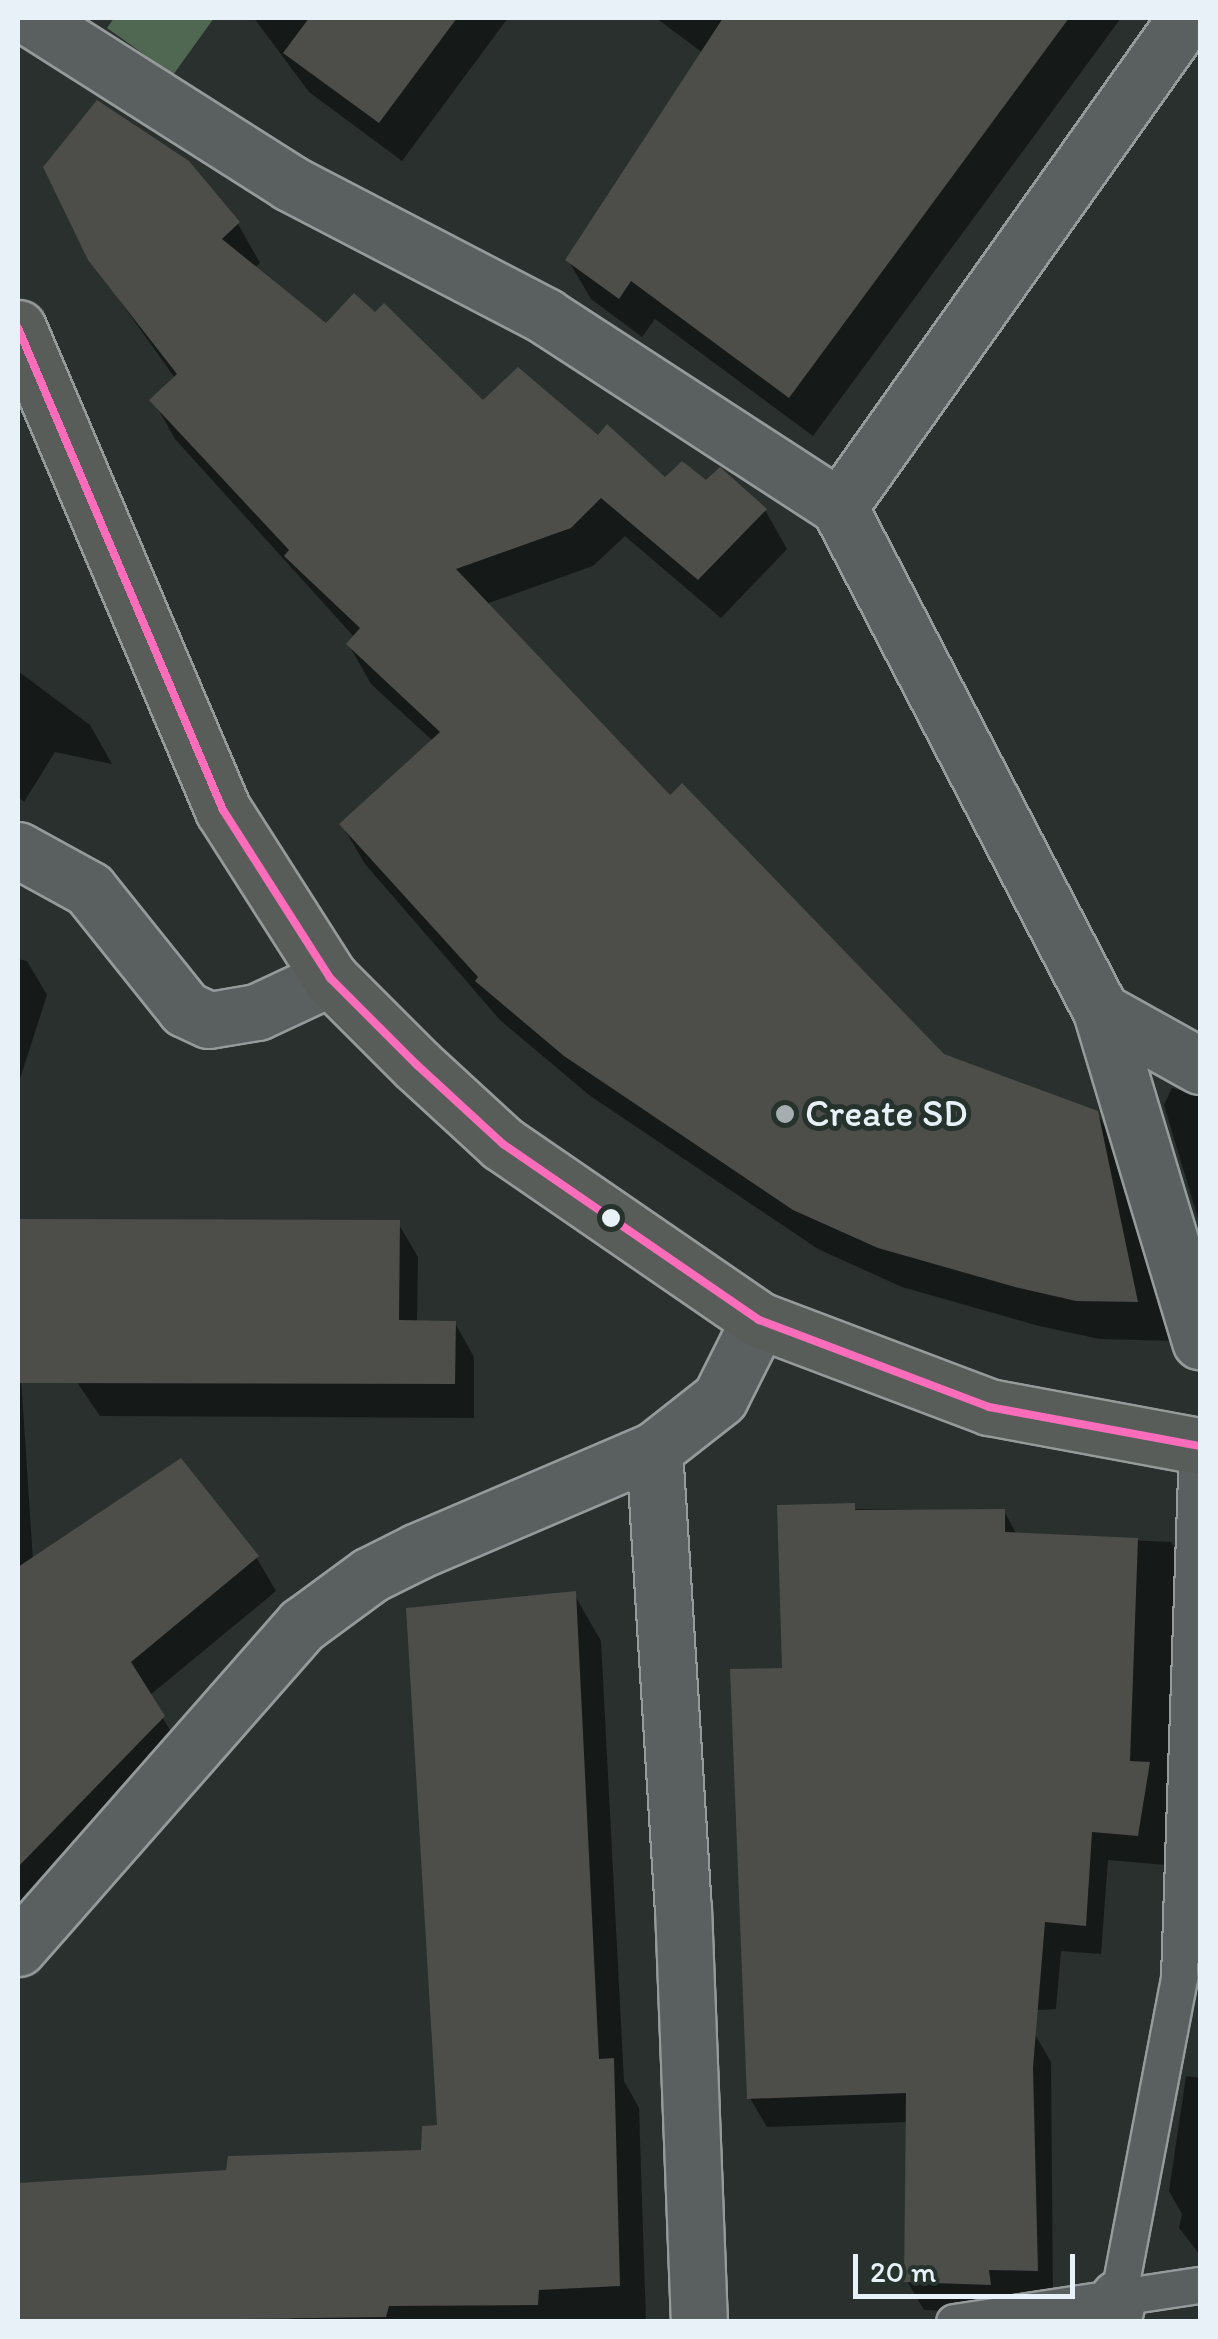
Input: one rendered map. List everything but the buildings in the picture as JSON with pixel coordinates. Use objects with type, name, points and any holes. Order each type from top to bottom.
[{"type":"main road","points":[[18,328],[223,810],[330,978],[503,1144],[611,1224],[760,1320],[989,1407],[1198,1446]]},
{"type":"street","points":[[838,507],[1186,18]]},
{"type":"street","points":[[30,26],[290,183],[545,316],[838,507],[1101,1011],[1200,1340]]},
{"type":"street","points":[[18,850],[89,889],[185,1008],[209,1020],[257,1012],[330,978]]},
{"type":"street","points":[[1101,1011],[1200,1066]]},
{"type":"street","points":[[18,1948],[302,1625],[370,1576],[418,1551],[654,1450],[720,1398],[760,1320]]},
{"type":"street","points":[[654,1450],[683,1907],[699,2322]]},
{"type":"lane","points":[[1115,2310],[1179,1977],[1196,1677],[1198,1446]]},
{"type":"lane","points":[[954,2322],[1115,2310],[1200,2285]]},
{"type":"green space","points":[[114,18],[214,18],[173,75],[107,28]]},
{"type":"transit line","points":[[18,328],[223,810],[330,978],[417,1065],[503,1144],[759,1320],[989,1407],[1200,1446]]},
{"type":"place","name":"Create SD","points":[[785,1114]]}]
